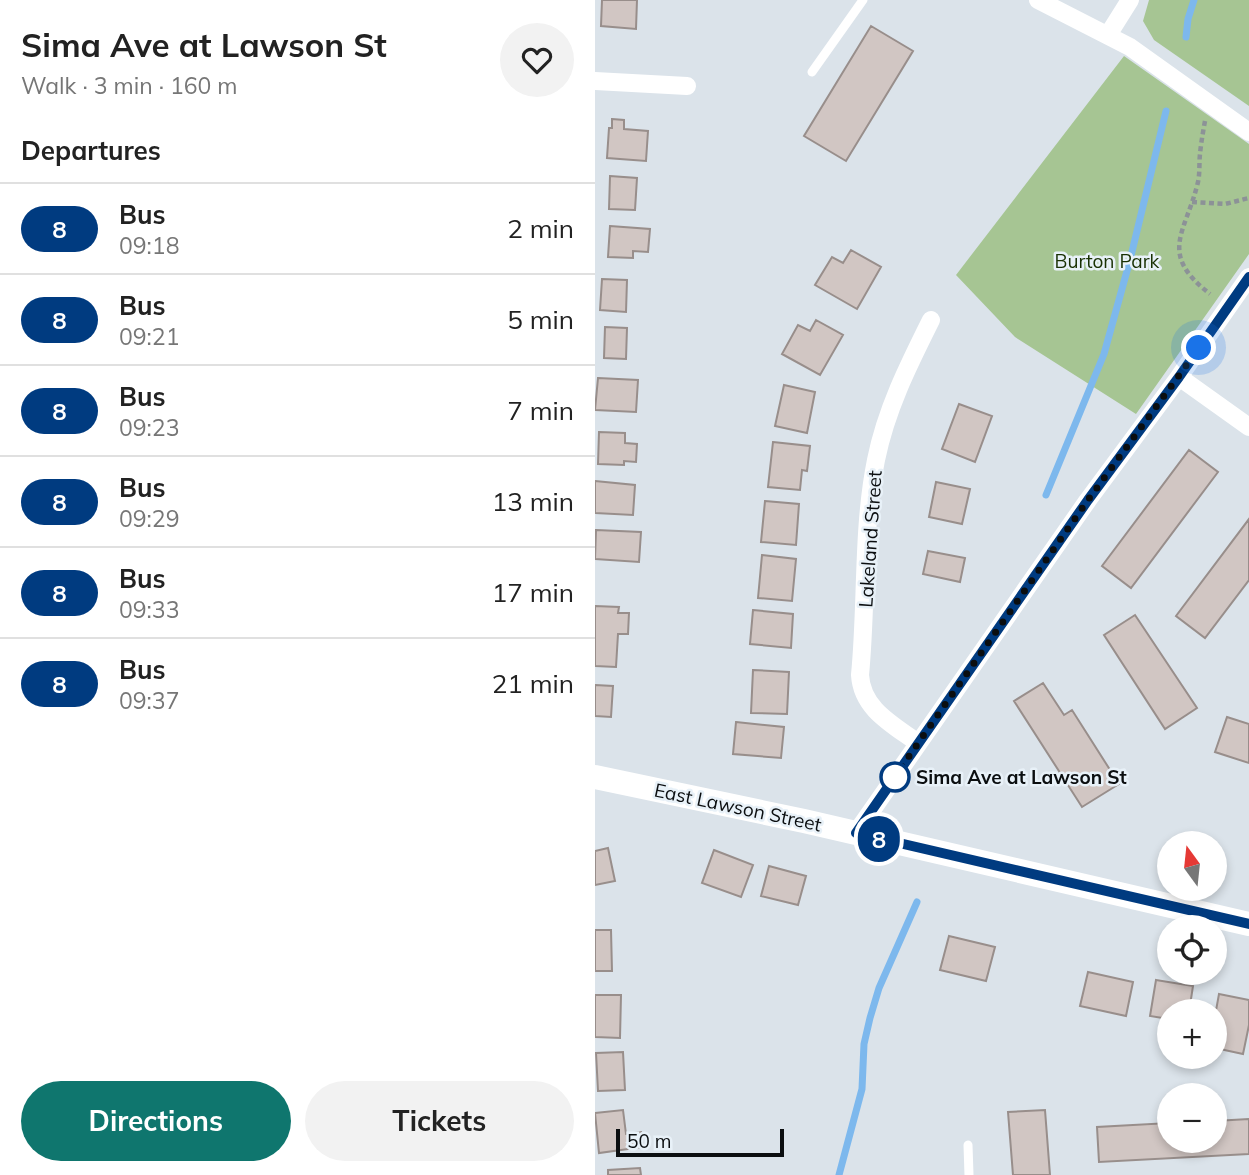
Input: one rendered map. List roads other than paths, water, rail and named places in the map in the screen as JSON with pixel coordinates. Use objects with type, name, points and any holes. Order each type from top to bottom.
[{"type":"street","points":[[1038,0],[1065,6],[1130,47],[1249,132]]},
{"type":"street","points":[[1108,35],[1130,0]]},
{"type":"street","points":[[595,81],[687,86]]},
{"type":"street","points":[[856,833],[1088,500],[1249,277]]},
{"type":"street","name":"Lakeland Street","points":[[918,743],[874,710],[866,700],[860,675],[871,500],[876,462],[898,385],[931,320]]},
{"type":"street","points":[[1179,377],[1249,427]]},
{"type":"street","name":"East Lawson Street","points":[[595,777],[856,833],[1249,924]]},
{"type":"lane","points":[[813,72],[863,0]]},
{"type":"lane","points":[[968,1145],[969,1175]]},
{"type":"waterway","points":[[1186,37],[1194,0]]},
{"type":"waterway","points":[[1046,495],[1104,354],[1166,111]]},
{"type":"waterway","points":[[839,1175],[862,1089],[864,1044],[870,1018],[879,988],[917,902]]},
{"type":"place","name":"Sima Ave at Lawson St","points":[[895,777]]},
{"type":"park label","name":"Burton Park","points":[[1107,261]]}]
